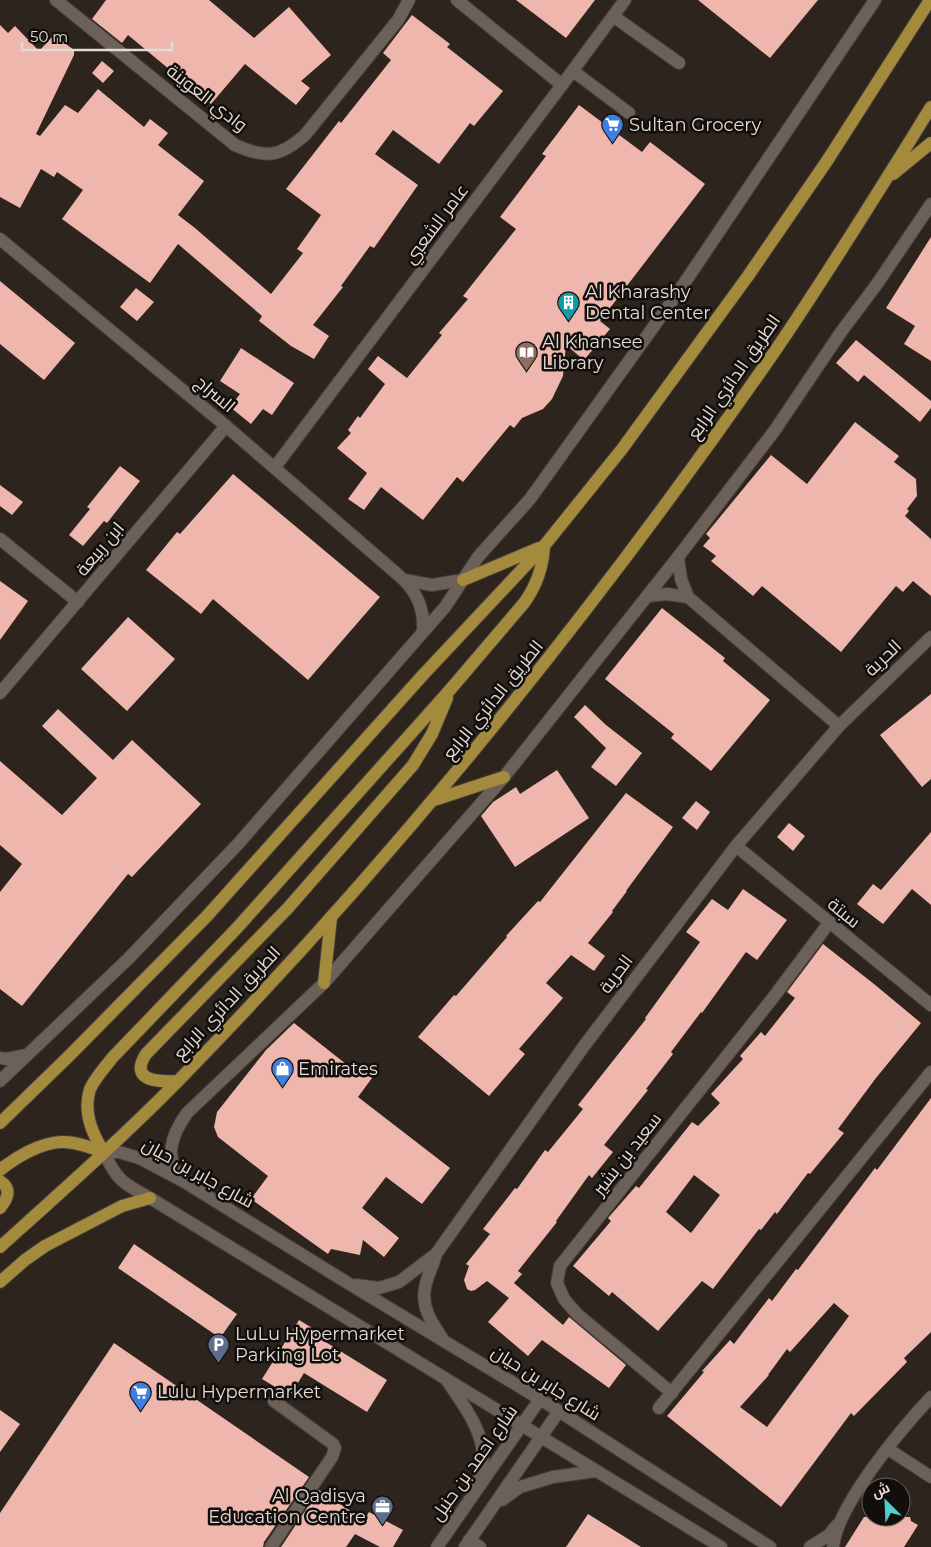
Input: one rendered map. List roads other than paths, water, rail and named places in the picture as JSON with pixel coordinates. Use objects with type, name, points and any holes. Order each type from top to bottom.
[{"type":"main road","points":[[0,1123],[207,916],[422,676],[544,546],[622,449],[753,268],[828,161],[930,0]]},
{"type":"main road","name":"الطريق الدائري الرابع","points":[[0,1247],[178,1081],[331,918],[434,800],[546,664],[693,466],[777,348],[931,107]]},
{"type":"main road","points":[[885,180],[931,143]]},
{"type":"main road","points":[[463,580],[544,546]]},
{"type":"main road","points":[[104,1152],[95,1138],[89,1122],[90,1091],[103,1070],[237,928],[449,691],[531,593],[541,570],[544,546]]},
{"type":"main road","points":[[178,1081],[157,1082],[150,1080],[144,1075],[141,1068],[142,1060],[146,1054],[288,908],[413,765],[432,734],[449,691]]},
{"type":"main road","points":[[434,800],[504,777]]},
{"type":"main road","points":[[324,983],[331,918]]},
{"type":"main road","points":[[0,1170],[31,1151],[60,1142],[75,1143],[104,1152]]},
{"type":"main road","points":[[0,1181],[9,1191],[7,1200],[0,1208]]},
{"type":"main road","points":[[0,1282],[25,1260],[45,1246],[122,1206],[150,1198]]},
{"type":"street","name":"وادي العوينة","points":[[56,0],[235,144],[253,153],[272,154],[290,148],[305,135],[398,20],[409,0]]},
{"type":"street","points":[[457,0],[562,85]]},
{"type":"street","name":"عامر الشعبي","points":[[275,467],[625,0]]},
{"type":"street","points":[[0,1081],[129,958],[238,844],[445,607],[478,557],[530,499],[678,294],[875,0]]},
{"type":"street","points":[[613,16],[679,63]]},
{"type":"street","points":[[573,71],[629,113]]},
{"type":"street","points":[[183,1181],[176,1172],[172,1160],[172,1142],[176,1128],[187,1113],[324,983],[504,777],[678,557],[775,430],[931,204]]},
{"type":"street","name":"السراج","points":[[0,239],[275,467],[404,580],[414,590],[421,603],[424,618],[423,632]]},
{"type":"street","name":"ابن ربيعة","points":[[0,693],[226,426]]},
{"type":"street","points":[[0,539],[78,602]]},
{"type":"street","points":[[678,557],[681,579],[688,597],[839,726]]},
{"type":"street","points":[[404,580],[432,585],[463,580]]},
{"type":"street","points":[[647,596],[667,594],[688,597]]},
{"type":"street","name":"الحرية","points":[[443,1340],[430,1319],[425,1305],[425,1288],[436,1254],[584,1046],[736,846],[839,726],[931,637]]},
{"type":"street","name":"سبتة","points":[[736,846],[931,1005]]},
{"type":"street","name":"سعيد بن بشير","points":[[672,1393],[577,1314],[564,1300],[557,1283],[560,1266],[772,999],[829,923]]},
{"type":"street","points":[[0,1058],[6,1059],[27,1055]]},
{"type":"street","points":[[659,1408],[931,1072]]},
{"type":"street","points":[[104,1152],[118,1179],[128,1187],[150,1198],[314,1300],[444,1377],[721,1547]]},
{"type":"street","name":"شارع جابر بن حيان","points":[[104,1152],[119,1152],[139,1158],[183,1181],[560,1411],[770,1547]]},
{"type":"street","name":"الحرية","points":[[351,1285],[379,1288],[390,1286],[408,1277],[426,1260],[436,1254]]},
{"type":"street","points":[[444,1377],[476,1427],[482,1442],[482,1464],[477,1491]]},
{"type":"street","points":[[833,1547],[841,1522],[870,1472],[931,1397]]},
{"type":"street","name":"شارع احمد بن حنبل","points":[[437,1547],[540,1399]]},
{"type":"street","points":[[271,1547],[332,1457],[335,1448],[333,1444],[274,1401]]},
{"type":"street","points":[[471,1545],[496,1504],[560,1411]]},
{"type":"street","points":[[888,1449],[931,1477]]},
{"type":"street","points":[[496,1504],[520,1487],[553,1477],[596,1471]]},
{"type":"street","points":[[810,1547],[829,1535],[841,1522]]},
{"type":"place","name":"Sultan Grocery","points":[[613,144]]},
{"type":"place","name":"Al Kharashy Dental Center","points":[[569,321]]},
{"type":"place","name":"Al Khansee Library","points":[[526,371]]},
{"type":"place","name":"Emirates","points":[[282,1088]]},
{"type":"place","name":"LuLu Hypermarket Parking Lot","points":[[219,1363]]},
{"type":"place","name":"Lulu Hypermarket","points":[[141,1411]]},
{"type":"place","name":"Al Qadisya Education Centre","points":[[382,1525]]}]
